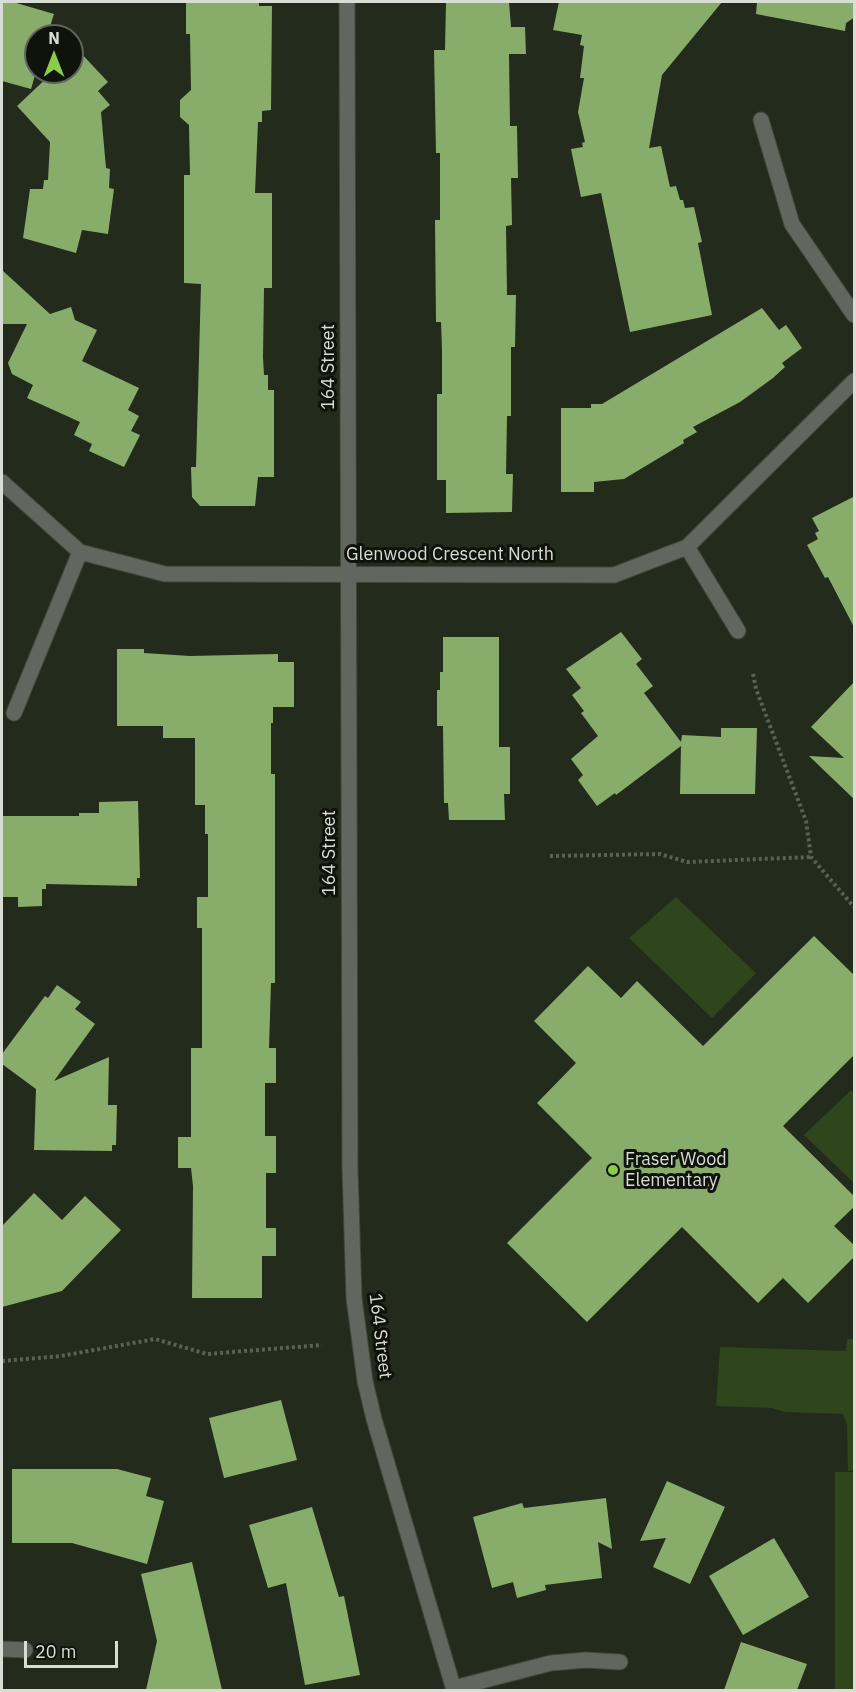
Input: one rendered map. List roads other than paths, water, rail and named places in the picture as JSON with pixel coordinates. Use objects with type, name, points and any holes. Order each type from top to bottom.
[{"type":"street","name":"164 Street","points":[[347,2],[350,1169],[354,1298],[374,1419],[454,1689]]},
{"type":"street","points":[[761,120],[792,224],[855,315]]},
{"type":"street","name":"Glenwood Crescent North","points":[[2,482],[80,552],[165,574],[614,575],[687,547],[855,381]]},
{"type":"street","points":[[687,547],[738,632]]},
{"type":"street","points":[[15,713],[80,552]]},
{"type":"street","points":[[2,1649],[25,1650]]},
{"type":"street","points":[[454,1689],[551,1663],[586,1660],[620,1662]]},
{"type":"place","name":"Fraser Wood Elementary","points":[[613,1170]]}]
